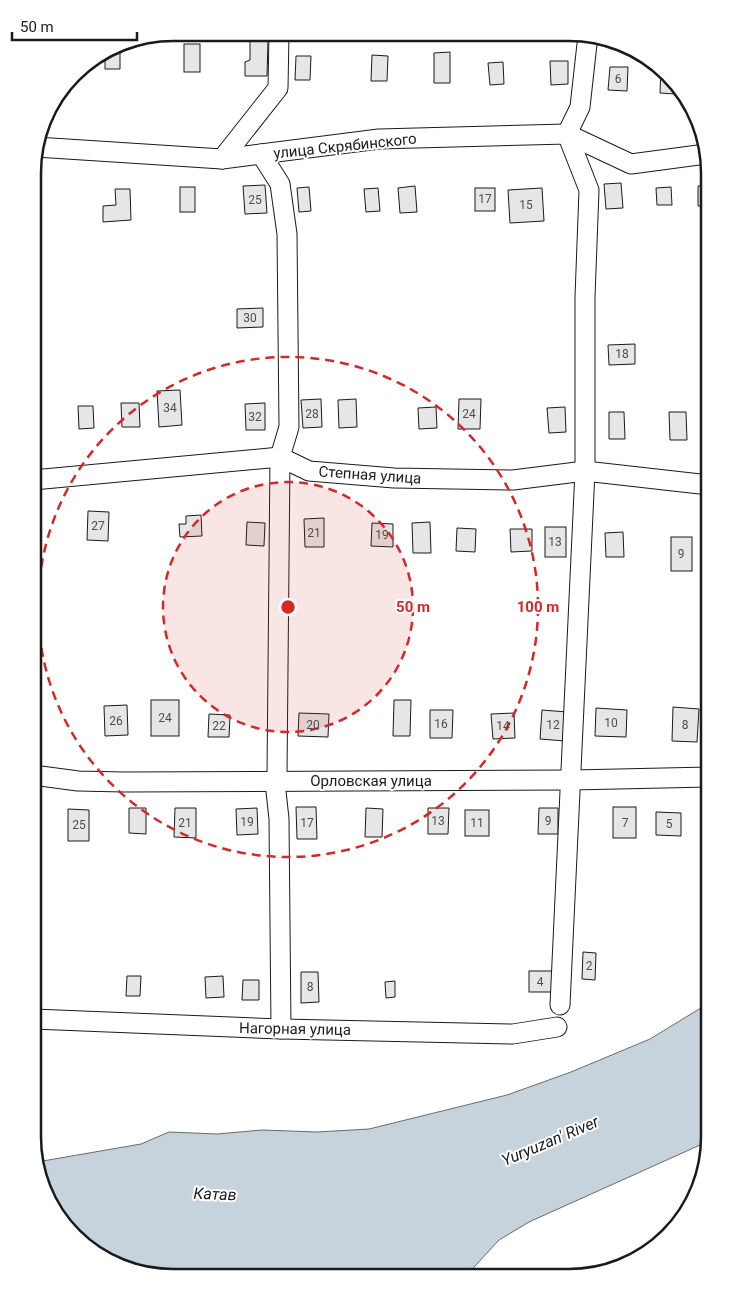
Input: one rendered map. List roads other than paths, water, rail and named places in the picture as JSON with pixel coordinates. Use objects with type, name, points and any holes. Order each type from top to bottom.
[{"type":"street","points":[[222,159],[278,88],[279,42]]},
{"type":"street","points":[[560,1005],[585,471],[585,297],[589,190],[567,134],[580,107],[587,42]]},
{"type":"street","name":"улица Скрябинского","points":[[44,148],[222,159],[379,139],[567,134],[631,164],[700,155]]},
{"type":"street","points":[[261,154],[280,184],[288,234],[289,427],[280,457],[277,775],[275,782],[279,819],[281,1029]]},
{"type":"street","points":[[41,479],[280,457]]},
{"type":"street","name":"Степная улица","points":[[280,457],[309,471],[394,478],[513,480],[585,471],[701,484]]},
{"type":"street","name":"Орловская улица","points":[[41,776],[78,781],[275,782],[700,777]]},
{"type":"street","name":"Нагорная улица","points":[[41,1019],[281,1029],[513,1034],[557,1027]]},
{"type":"water","points":[[700,1008],[700,1145],[529,1222],[499,1240],[472,1269],[173,1269],[139,1264],[107,1251],[86,1236],[74,1224],[63,1210],[55,1195],[48,1179],[44,1161],[141,1144],[169,1132],[217,1134],[262,1130],[317,1132],[369,1129],[507,1095],[571,1072],[650,1039]]},
{"type":"water label","name":"Yuryuzan' River","points":[[550,1141]]},
{"type":"water label","name":"Катав","points":[[215,1194]]}]
